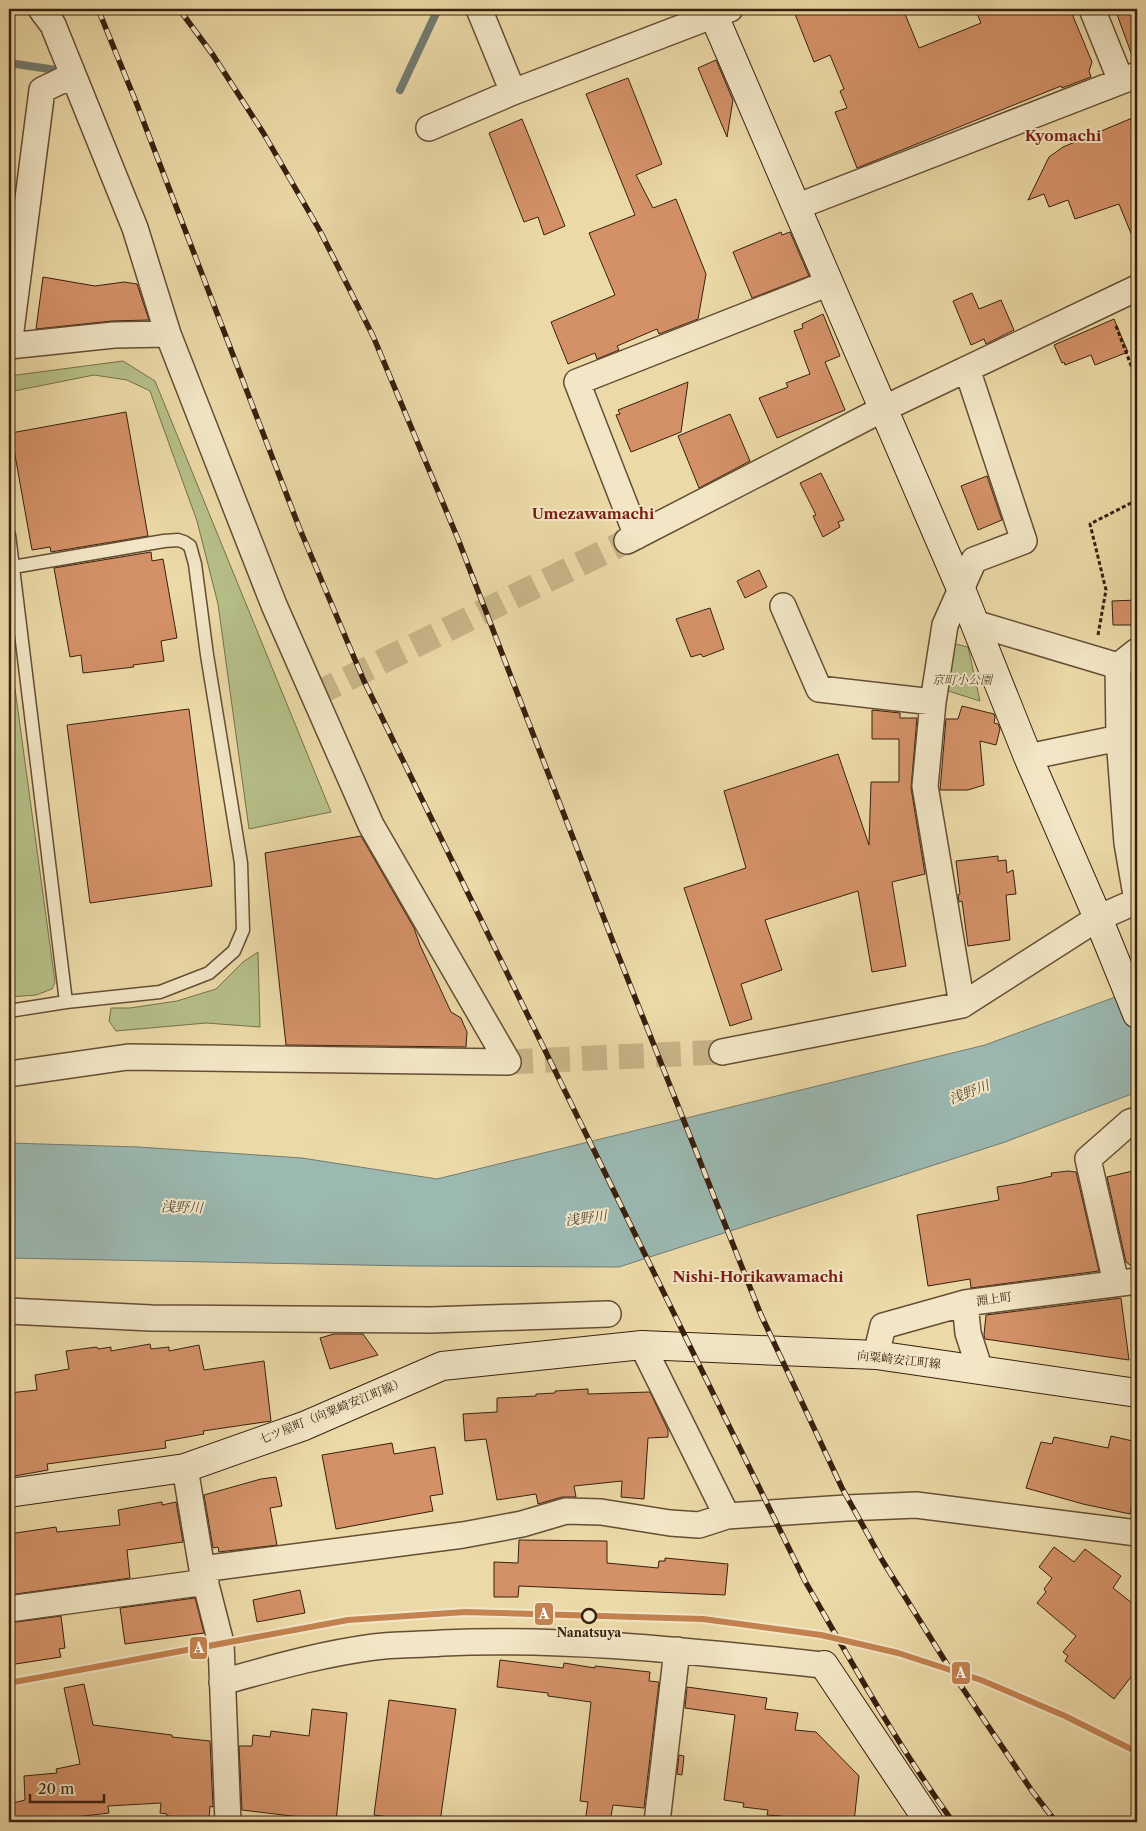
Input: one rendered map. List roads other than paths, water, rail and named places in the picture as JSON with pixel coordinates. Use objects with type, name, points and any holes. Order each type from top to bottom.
[{"type":"street","points":[[9,1074],[128,1057],[508,1062],[372,825],[274,606],[168,334],[135,228],[53,25],[41,9]]},
{"type":"street","points":[[479,9],[513,92]]},
{"type":"street","points":[[796,207],[1129,78],[1092,9]]},
{"type":"street","points":[[429,128],[513,92],[718,11],[796,207],[961,588],[1028,757],[1098,918],[1137,1014]]},
{"type":"street","points":[[73,75],[42,90],[9,346],[114,335],[168,334]]},
{"type":"street","points":[[829,283],[577,382],[632,538],[883,409],[1137,288]]},
{"type":"street","points":[[962,1005],[925,786],[933,702],[946,625],[974,560],[1024,541],[967,369]]},
{"type":"street","points":[[783,606],[819,689],[933,702]]},
{"type":"street","points":[[974,623],[1118,666]]},
{"type":"street","points":[[1118,666],[1137,651]]},
{"type":"street","points":[[722,1052],[962,1005],[1098,918],[1137,901],[1127,843],[1128,733],[1118,666]]},
{"type":"street","points":[[1028,757],[1128,733]]},
{"type":"street","points":[[1127,1282],[1088,1159],[1130,1122],[1137,1120]]},
{"type":"street","name":"淵上町","points":[[876,1355],[883,1326],[965,1303],[1127,1282]]},
{"type":"street","points":[[965,1303],[968,1333],[980,1370]]},
{"type":"street","points":[[9,1311],[151,1318],[431,1320],[608,1314]]},
{"type":"street","points":[[650,1346],[727,1516]]},
{"type":"street","name":"向粟崎安江町線","points":[[650,1346],[876,1355],[1137,1393]]},
{"type":"street","name":"七ツ屋町（向粟崎安江町線）","points":[[9,1493],[185,1468],[304,1426],[442,1366],[650,1346]]},
{"type":"street","points":[[185,1468],[204,1576],[221,1643],[228,1822]]},
{"type":"street","points":[[9,1609],[463,1535],[522,1524],[566,1512],[601,1512],[670,1523],[699,1525],[727,1516],[916,1505],[1137,1532]]},
{"type":"street","points":[[222,1682],[307,1658],[375,1647],[492,1642],[677,1650],[824,1665],[929,1822]]},
{"type":"street","points":[[658,1822],[677,1650]]},
{"type":"lane","points":[[9,535],[66,1002]]},
{"type":"lane","points":[[9,1011],[66,1002],[160,992],[209,973],[234,951],[243,930],[241,863],[207,656],[195,564],[190,546],[178,540],[13,567]]},
{"type":"water","name":"浅野川","points":[[1137,989],[1137,1092],[1005,1142],[619,1267],[411,1266],[9,1258],[9,1143],[138,1147],[302,1158],[437,1179],[985,1045]]},
{"type":"waterway","points":[[400,90],[438,9]]},
{"type":"waterway","points":[[9,63],[56,70]]},
{"type":"tunnel","points":[[314,695],[627,541]]},
{"type":"tunnel","points":[[508,1062],[722,1052]]},
{"type":"railway","points":[[98,9],[136,102],[299,527],[364,681],[805,1581],[894,1734],[953,1822]]},
{"type":"railway","points":[[179,9],[213,55],[264,134],[320,231],[373,336],[458,539],[615,947],[761,1315],[842,1488],[882,1560],[955,1677],[1032,1791],[1056,1822]]},
{"type":"place","name":"Nanatsuya","points":[[589,1616]]},
{"type":"district","name":"Kyomachi","points":[[1063,136]]},
{"type":"district","name":"Umezawamachi","points":[[593,514]]},
{"type":"district","name":"Nishi-Horikawamachi","points":[[758,1277]]},
{"type":"park label","name":"京町小公園","points":[[962,680]]}]
